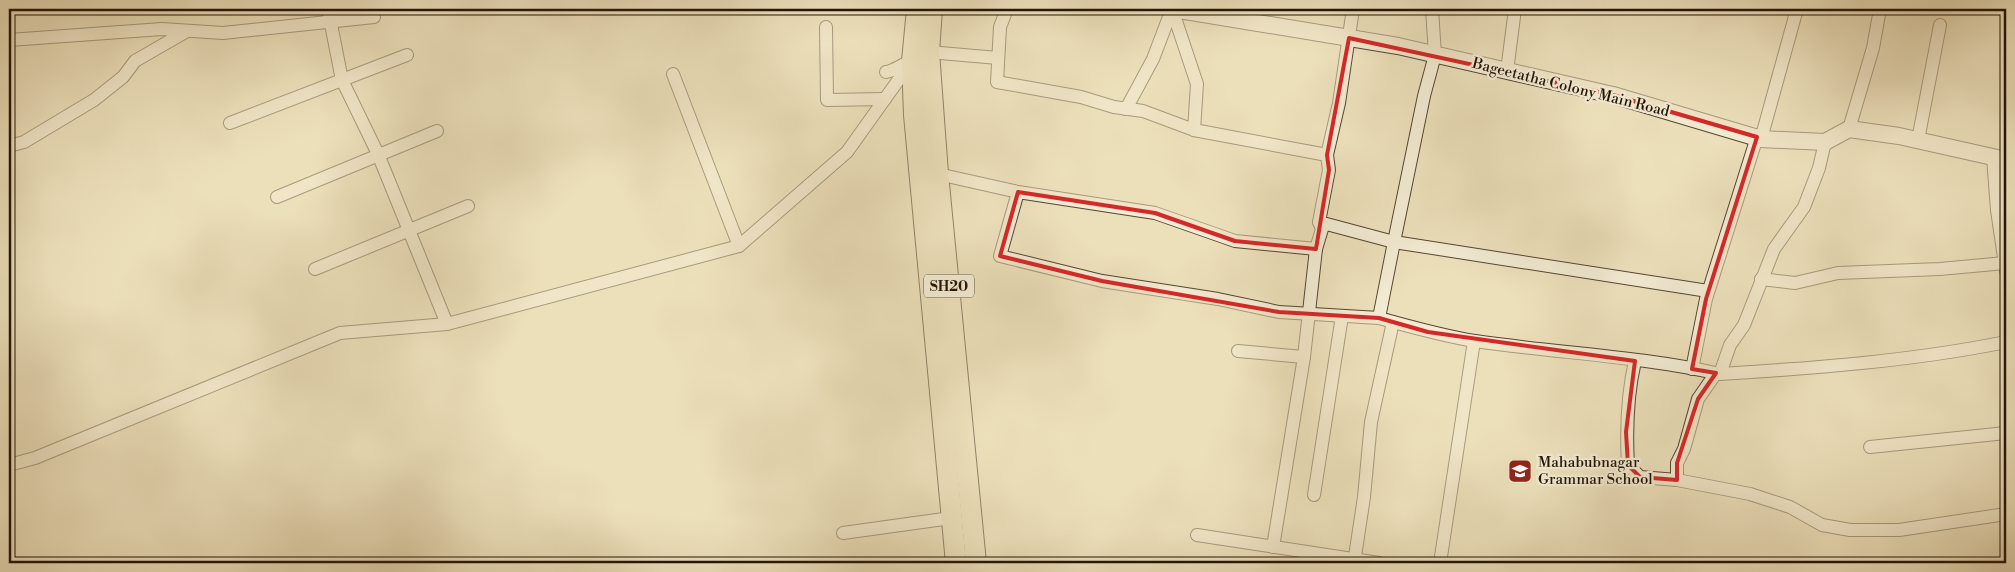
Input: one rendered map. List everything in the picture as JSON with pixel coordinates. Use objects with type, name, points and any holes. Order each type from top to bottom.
[{"type":"main road","name":"SH20","points":[[917,9],[921,56],[938,174],[976,563]]},
{"type":"main road","name":"SH20","points":[[932,9],[921,56],[914,115],[956,563]]},
{"type":"street","points":[[328,9],[342,80],[378,154],[447,324]]},
{"type":"street","points":[[1008,9],[1000,27],[997,82],[1080,97],[1126,109],[1143,110],[1194,130],[1327,154]]},
{"type":"street","points":[[1126,109],[1153,59],[1172,9]]},
{"type":"street","points":[[1172,9],[1197,84],[1194,130]]},
{"type":"street","name":"Bageetatha Colony Main Road","points":[[1172,9],[1349,38],[1435,55],[1613,95],[1759,138],[1825,142]]},
{"type":"street","points":[[1273,547],[1304,357],[1316,249],[1322,229],[1319,222],[1329,170],[1327,154],[1339,103],[1353,9]]},
{"type":"street","points":[[1379,318],[1424,96],[1435,55],[1432,9]]},
{"type":"street","points":[[1507,71],[1515,9]]},
{"type":"street","points":[[1692,369],[1708,291],[1759,138],[1797,9]]},
{"type":"street","points":[[1849,129],[1873,48],[1880,9]]},
{"type":"street","points":[[9,40],[162,29],[223,33],[374,17]]},
{"type":"street","points":[[1918,140],[1940,25]]},
{"type":"street","points":[[826,27],[827,100],[885,99]]},
{"type":"street","points":[[9,146],[24,142],[94,100],[123,77],[135,61],[187,30]]},
{"type":"street","points":[[230,123],[407,55]]},
{"type":"street","points":[[886,72],[892,72],[900,65],[921,56],[998,58]]},
{"type":"street","points":[[9,465],[35,458],[340,332],[447,324],[739,246],[848,152],[885,99],[921,56]]},
{"type":"street","points":[[673,74],[739,246]]},
{"type":"street","points":[[1677,480],[1677,464],[1684,449],[1698,399],[1718,374],[1730,345],[1744,325],[1761,279],[1774,249],[1804,208],[1819,168],[1825,142],[1849,129],[1918,140],[2000,158],[2005,259],[1940,269],[1838,273],[1795,284],[1761,279]]},
{"type":"street","points":[[277,197],[437,131]]},
{"type":"street","points":[[938,174],[1018,192],[1155,213],[1235,241],[1316,249]]},
{"type":"street","points":[[1018,192],[1000,256],[1102,281],[1218,299],[1279,312],[1379,318],[1428,332],[1474,341],[1616,356],[1718,374],[1802,370],[1956,352],[2006,342]]},
{"type":"street","points":[[315,269],[468,206]]},
{"type":"street","points":[[1319,222],[1394,242],[1708,291]]},
{"type":"street","points":[[1314,495],[1342,316]]},
{"type":"street","points":[[1354,562],[1364,497],[1371,422],[1393,322]]},
{"type":"street","points":[[1440,563],[1474,341]]},
{"type":"street","points":[[1238,351],[1304,357]]},
{"type":"street","points":[[1636,361],[1630,386],[1626,432],[1628,465],[1640,477],[1677,480],[1750,494],[1790,507],[1822,525],[1850,530],[1900,530],[1926,524],[2006,514]]},
{"type":"street","points":[[1870,447],[2006,433]]},
{"type":"street","points":[[843,533],[951,518]]},
{"type":"street","points":[[1198,535],[1354,562],[1379,563]]},
{"type":"highlighted area","points":[[1349,38],[1613,95],[1757,137],[1706,299],[1692,369],[1716,373],[1698,399],[1677,463],[1677,480],[1640,477],[1628,465],[1626,432],[1635,361],[1428,332],[1379,318],[1279,312],[1102,281],[1000,256],[1018,192],[1155,213],[1235,241],[1316,249],[1329,170],[1327,155]]},
{"type":"place","name":"Mahabubnagar Grammar School","points":[[1520,471]]}]
